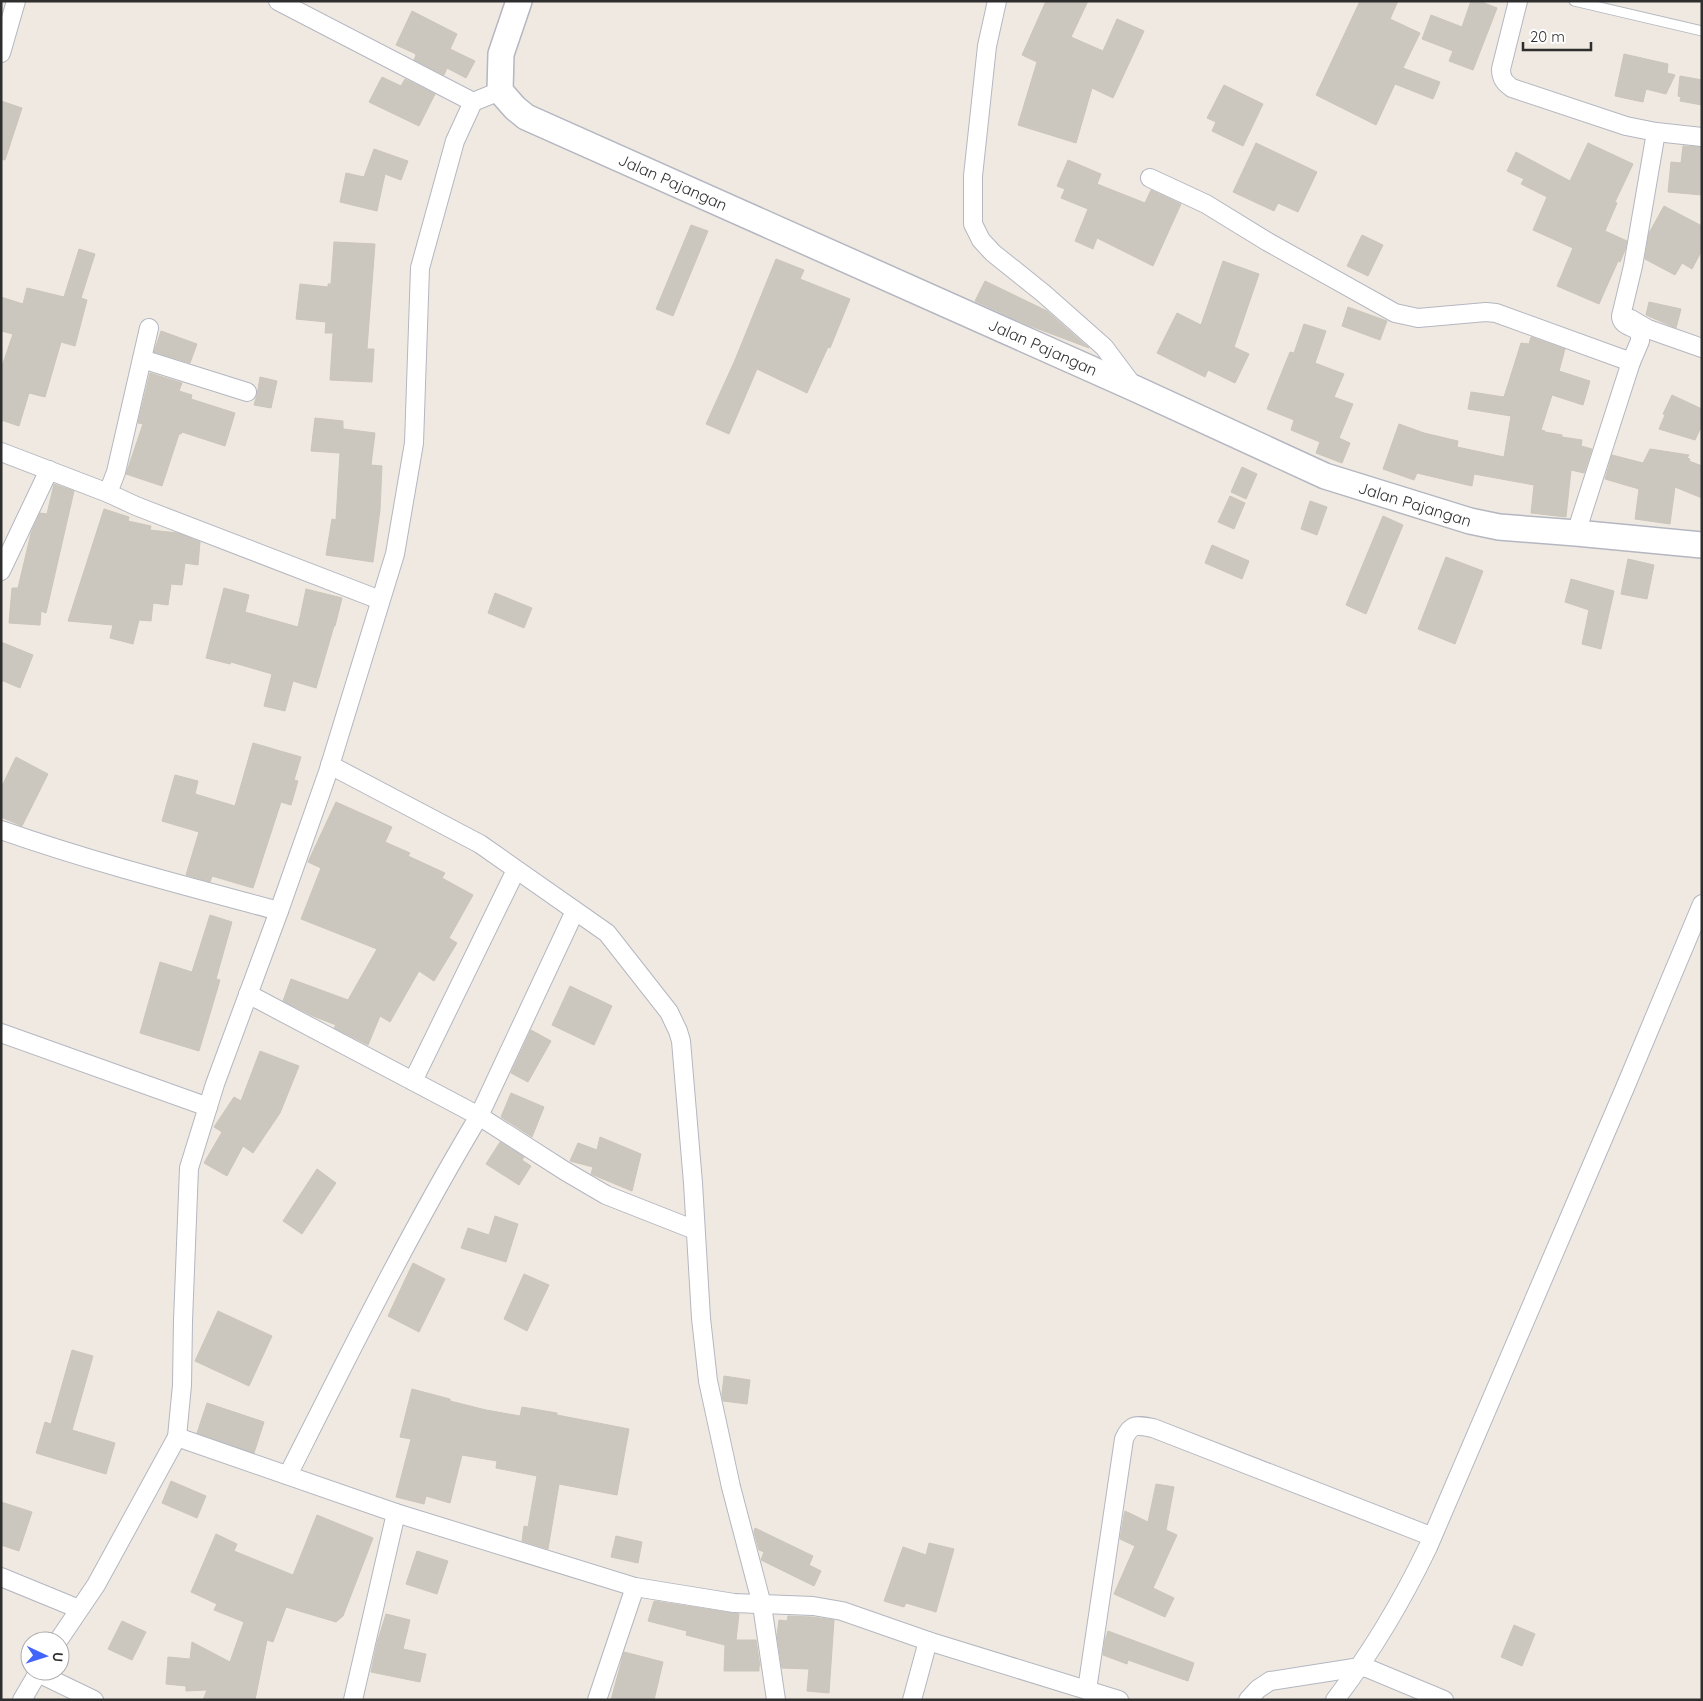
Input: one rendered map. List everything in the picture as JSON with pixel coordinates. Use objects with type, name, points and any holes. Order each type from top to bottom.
[{"type":"main road","points":[[500,91],[501,54],[519,1]]},
{"type":"main road","name":"Jalan Pajangan","points":[[500,91],[526,117],[1136,389],[1325,476],[1470,521],[1499,527],[1702,545]]},
{"type":"street","points":[[1,53],[16,1]]},
{"type":"street","points":[[278,1],[473,102]]},
{"type":"street","points":[[997,1],[987,46],[973,176],[973,224],[981,240],[993,253],[1104,346],[1136,389]]},
{"type":"street","points":[[1518,1],[1501,69],[1501,77],[1512,88],[1626,126],[1656,132],[1702,137]]},
{"type":"street","points":[[65,1631],[96,1585],[177,1437],[182,1385],[190,1168],[215,1084],[279,911],[330,765],[395,554],[414,443],[420,268],[455,141],[473,102],[500,91]]},
{"type":"street","points":[[1576,533],[1631,362],[1640,341],[1641,335],[1637,329],[1624,324],[1621,320],[1621,311],[1633,266],[1656,132]]},
{"type":"street","points":[[1150,178],[1206,204],[1268,242],[1395,313],[1418,318],[1486,312],[1496,313],[1631,362]]},
{"type":"street","points":[[1621,311],[1648,329],[1702,348]]},
{"type":"street","points":[[108,493],[116,472],[149,328]]},
{"type":"street","points":[[142,359],[247,392]]},
{"type":"street","points":[[1,452],[380,600]]},
{"type":"street","points":[[1,571],[49,470]]},
{"type":"street","points":[[330,765],[480,844],[607,934],[668,1012],[678,1031],[683,1070],[701,1318],[708,1381],[731,1487],[762,1605],[776,1700]]},
{"type":"street","points":[[1,830],[148,875],[279,911]]},
{"type":"street","points":[[413,1081],[516,870]]},
{"type":"street","points":[[1335,1700],[1360,1667],[1412,1580],[1620,1099],[1702,904]]},
{"type":"street","points":[[288,1476],[372,1307],[439,1184],[479,1116],[575,911]]},
{"type":"street","points":[[248,994],[479,1116],[564,1171],[606,1195],[696,1230]]},
{"type":"street","points":[[1,1033],[208,1107]]},
{"type":"street","points":[[1087,1690],[1124,1439],[1132,1426],[1153,1428],[1428,1535],[1431,1538]]},
{"type":"street","points":[[177,1437],[396,1513],[636,1587],[734,1603],[813,1606],[842,1611],[928,1641],[1119,1700]]},
{"type":"street","points":[[352,1700],[396,1513]]},
{"type":"street","points":[[1,1577],[79,1609]]},
{"type":"street","points":[[597,1700],[636,1587]]},
{"type":"street","points":[[912,1700],[928,1641]]},
{"type":"street","points":[[1248,1700],[1258,1689],[1270,1681],[1360,1667],[1367,1668],[1444,1700]]},
{"type":"street","points":[[22,1700],[33,1681]]},
{"type":"street","points":[[56,1681],[94,1700]]},
{"type":"lane","points":[[1574,1],[1702,31]]},
{"type":"building","points":[[1046,1],[1088,1],[1071,37],[1103,51],[1117,19],[1144,31],[1113,98],[1092,88],[1076,143],[1018,125],[1037,62],[1022,55]]},
{"type":"building","points":[[1360,1],[1398,1],[1390,19],[1420,33],[1403,68],[1440,82],[1433,99],[1395,84],[1376,125],[1316,95]]},
{"type":"building","points":[[1471,1],[1479,1],[1497,8],[1473,70],[1449,61],[1453,51],[1422,39],[1431,15],[1462,27]]},
{"type":"building","points":[[412,11],[457,34],[450,49],[475,61],[466,78],[447,68],[444,75],[414,60],[416,55],[414,53],[396,45]]},
{"type":"building","points":[[1624,54],[1668,64],[1667,73],[1675,75],[1666,94],[1646,89],[1643,102],[1615,96]]},
{"type":"building","points":[[1680,76],[1702,80],[1702,105],[1680,101],[1681,97],[1678,96]]},
{"type":"building","points":[[382,77],[401,86],[405,79],[435,94],[419,126],[369,102]]},
{"type":"building","points":[[1224,85],[1263,104],[1243,146],[1212,131],[1216,122],[1207,118]]},
{"type":"building","points":[[1,101],[22,108],[5,160],[1,159]]},
{"type":"building","points":[[1256,143],[1317,172],[1298,212],[1278,203],[1274,211],[1233,192]]},
{"type":"building","points":[[1588,143],[1633,164],[1615,202],[1617,203],[1605,231],[1627,241],[1625,250],[1620,262],[1618,261],[1599,304],[1557,286],[1573,248],[1533,230],[1547,197],[1521,184],[1524,179],[1507,171],[1516,152],[1570,181]]},
{"type":"building","points":[[1683,146],[1702,147],[1702,195],[1668,192],[1671,162],[1681,163]]},
{"type":"building","points":[[374,149],[408,161],[401,180],[385,174],[377,211],[340,202],[346,173],[364,177]]},
{"type":"building","points":[[1068,160],[1101,174],[1097,184],[1145,203],[1151,190],[1181,204],[1153,266],[1097,238],[1093,249],[1075,241],[1088,209],[1061,198],[1065,189],[1057,186]]},
{"type":"building","points":[[1664,206],[1702,226],[1702,250],[1692,269],[1682,263],[1675,275],[1645,259],[1649,233]]},
{"type":"building","points":[[691,225],[708,231],[673,316],[656,309]]},
{"type":"building","points":[[1362,235],[1383,245],[1368,276],[1347,266]]},
{"type":"building","points":[[334,242],[375,244],[367,349],[374,349],[372,382],[330,380],[333,333],[325,333],[326,322],[296,319],[300,284],[328,287],[328,284],[331,284]]},
{"type":"building","points":[[79,249],[95,254],[81,298],[87,300],[75,346],[61,342],[45,397],[29,393],[19,426],[1,420],[1,369],[13,334],[1,331],[1,297],[23,304],[27,288],[64,297]]},
{"type":"building","points":[[776,259],[804,270],[800,279],[850,299],[830,348],[828,347],[807,393],[757,369],[729,434],[706,424],[735,360]]},
{"type":"building","points":[[1223,261],[1259,274],[1234,347],[1249,354],[1235,383],[1208,370],[1205,377],[1157,353],[1177,313],[1201,325]]},
{"type":"building","points":[[985,281],[1047,311],[1089,348],[1028,325],[975,301]]},
{"type":"building","points":[[1649,302],[1681,309],[1676,328],[1646,315]]},
{"type":"building","points":[[1348,307],[1387,321],[1380,340],[1342,326]]},
{"type":"building","points":[[1304,324],[1326,331],[1315,363],[1344,374],[1334,397],[1353,404],[1339,438],[1350,443],[1342,463],[1316,453],[1320,442],[1291,430],[1294,420],[1267,409],[1290,352],[1294,353]]},
{"type":"building","points":[[161,331],[197,344],[190,363],[154,352]]},
{"type":"building","points":[[1531,337],[1565,349],[1559,371],[1590,381],[1583,405],[1552,395],[1541,430],[1562,435],[1562,437],[1582,440],[1581,446],[1592,449],[1584,473],[1571,470],[1566,517],[1531,513],[1534,485],[1474,474],[1472,486],[1417,473],[1414,480],[1383,469],[1399,424],[1424,433],[1458,441],[1457,447],[1504,457],[1511,416],[1468,409],[1471,392],[1504,397],[1521,343],[1529,344]]},
{"type":"building","points":[[150,373],[182,383],[179,391],[192,395],[191,399],[235,413],[225,446],[182,432],[179,434],[162,486],[126,474],[143,424],[138,423]]},
{"type":"building","points":[[260,377],[277,381],[271,408],[254,405]]},
{"type":"building","points":[[1672,395],[1702,409],[1702,425],[1695,440],[1659,429],[1665,415],[1663,414]]},
{"type":"building","points":[[315,418],[343,421],[343,429],[375,433],[371,465],[382,466],[380,510],[373,562],[326,555],[332,519],[336,520],[340,453],[311,451]]},
{"type":"building","points":[[1650,449],[1689,455],[1687,458],[1690,459],[1689,461],[1702,466],[1702,498],[1675,487],[1670,524],[1635,519],[1639,489],[1605,479],[1612,455],[1643,463]]},
{"type":"building","points":[[1242,467],[1257,474],[1246,499],[1231,492]]},
{"type":"building","points":[[54,484],[74,491],[46,613],[41,611],[40,625],[9,623],[12,588],[18,588],[31,533],[40,513],[47,514]]},
{"type":"building","points":[[1230,496],[1245,503],[1234,529],[1218,522]]},
{"type":"building","points":[[1310,501],[1327,507],[1317,535],[1301,529]]},
{"type":"building","points":[[104,509],[129,517],[128,521],[151,526],[150,530],[178,533],[200,542],[198,565],[185,563],[182,585],[171,584],[168,605],[153,603],[151,621],[139,620],[133,644],[110,638],[113,625],[68,621]]},
{"type":"building","points":[[1383,516],[1403,525],[1366,614],[1346,605]]},
{"type":"building","points":[[1212,545],[1249,561],[1242,579],[1205,563]]},
{"type":"building","points":[[1446,557],[1483,571],[1455,644],[1418,629]]},
{"type":"building","points":[[1628,559],[1654,565],[1647,599],[1621,594]]},
{"type":"building","points":[[1571,579],[1614,591],[1601,649],[1582,644],[1589,610],[1565,602]]},
{"type":"building","points":[[224,588],[249,595],[245,612],[298,627],[306,589],[342,598],[316,688],[293,681],[285,711],[264,706],[272,674],[231,662],[230,664],[206,658]]},
{"type":"building","points":[[495,593],[532,608],[524,628],[488,613]]},
{"type":"building","points":[[1,642],[33,655],[20,688],[1,680]]},
{"type":"building","points":[[253,743],[301,757],[294,780],[298,781],[291,805],[281,802],[253,888],[212,876],[210,882],[186,875],[199,832],[162,821],[175,775],[198,781],[195,794],[235,806]]},
{"type":"building","points":[[16,757],[48,774],[22,826],[1,817],[1,788]]},
{"type":"building","points":[[336,802],[392,827],[385,842],[410,853],[408,856],[445,873],[442,878],[473,895],[449,938],[457,943],[434,981],[419,971],[390,1022],[380,1016],[368,1045],[334,1028],[336,1025],[283,1001],[291,979],[348,1000],[377,949],[301,919],[321,868],[308,862]]},
{"type":"building","points":[[210,915],[232,922],[216,979],[220,980],[199,1051],[140,1033],[160,962],[192,972]]},
{"type":"building","points":[[570,986],[612,1006],[594,1045],[552,1025]]},
{"type":"building","points":[[531,1030],[551,1041],[528,1082],[511,1073]]},
{"type":"building","points":[[260,1051],[299,1066],[280,1113],[253,1153],[243,1146],[227,1176],[204,1163],[222,1132],[214,1127],[234,1097],[241,1101]]},
{"type":"building","points":[[511,1093],[544,1107],[532,1137],[501,1117]]},
{"type":"building","points":[[600,1137],[641,1154],[632,1191],[591,1174],[593,1167],[570,1161],[578,1143],[597,1150]]},
{"type":"building","points":[[500,1142],[524,1157],[522,1160],[531,1166],[519,1185],[486,1164]]},
{"type":"building","points":[[317,1169],[336,1183],[302,1234],[283,1221]]},
{"type":"building","points":[[495,1216],[518,1224],[506,1262],[461,1248],[468,1228],[489,1235]]},
{"type":"building","points":[[413,1263],[445,1279],[419,1332],[388,1316]]},
{"type":"building","points":[[524,1274],[549,1285],[527,1331],[504,1319]]},
{"type":"building","points":[[218,1311],[272,1336],[249,1386],[195,1361]]},
{"type":"building","points":[[72,1350],[93,1356],[72,1430],[115,1443],[106,1474],[36,1453],[45,1422],[51,1424]]},
{"type":"building","points":[[724,1376],[750,1380],[747,1404],[723,1401]]},
{"type":"building","points":[[412,1389],[486,1410],[520,1416],[522,1407],[629,1429],[617,1495],[559,1484],[548,1549],[522,1541],[524,1526],[528,1527],[537,1476],[496,1468],[497,1461],[462,1455],[450,1503],[426,1496],[424,1504],[396,1497],[411,1439],[400,1437]]},
{"type":"building","points":[[207,1403],[264,1422],[254,1453],[197,1433]]},
{"type":"building","points":[[171,1481],[206,1496],[197,1518],[162,1503]]},
{"type":"building","points":[[1156,1484],[1174,1487],[1166,1530],[1177,1535],[1153,1588],[1174,1598],[1165,1617],[1114,1594],[1135,1546],[1120,1539],[1125,1511],[1148,1522]]},
{"type":"building","points":[[1,1502],[32,1512],[19,1551],[1,1545]]},
{"type":"building","points":[[317,1515],[373,1538],[343,1616],[336,1622],[286,1607],[273,1642],[267,1640],[255,1700],[203,1700],[207,1690],[186,1691],[186,1686],[166,1684],[168,1657],[190,1659],[192,1642],[230,1662],[244,1622],[214,1610],[217,1604],[191,1592],[216,1534],[237,1544],[234,1551],[293,1575]]},
{"type":"building","points":[[755,1528],[813,1556],[809,1565],[821,1571],[814,1586],[761,1560],[764,1552],[759,1550],[754,1532]]},
{"type":"building","points":[[616,1536],[642,1542],[638,1563],[611,1557]]},
{"type":"building","points":[[929,1543],[954,1549],[936,1612],[906,1603],[904,1607],[884,1601],[903,1547],[926,1555]]},
{"type":"building","points":[[417,1551],[448,1561],[437,1594],[406,1584]]},
{"type":"building","points":[[654,1601],[739,1614],[736,1640],[756,1640],[759,1671],[724,1671],[725,1645],[686,1635],[687,1631],[648,1621]]},
{"type":"building","points":[[386,1614],[410,1620],[403,1649],[426,1654],[420,1682],[371,1672]]},
{"type":"building","points":[[788,1616],[834,1620],[829,1693],[807,1691],[809,1669],[782,1668],[777,1635],[779,1620],[787,1621]]},
{"type":"building","points":[[122,1621],[146,1632],[132,1660],[108,1649]]},
{"type":"building","points":[[1514,1625],[1535,1634],[1522,1666],[1501,1657]]},
{"type":"building","points":[[1108,1631],[1194,1663],[1188,1681],[1128,1660],[1127,1664],[1103,1655]]},
{"type":"building","points":[[624,1652],[663,1662],[654,1700],[611,1700]]}]
